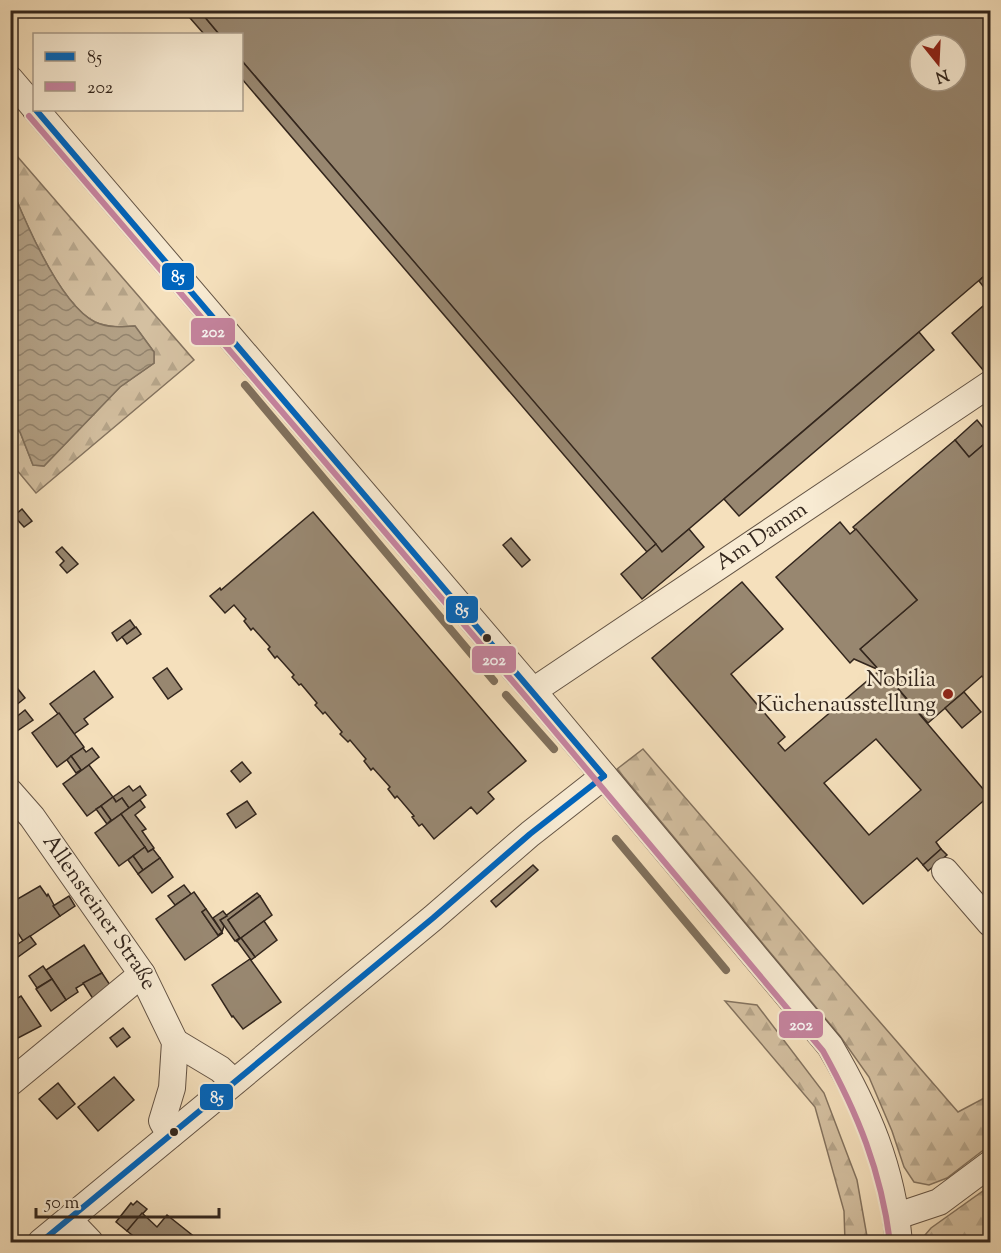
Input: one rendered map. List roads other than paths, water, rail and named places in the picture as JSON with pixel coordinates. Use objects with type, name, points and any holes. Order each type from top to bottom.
[{"type":"street","points":[[10,79],[33,106]]},
{"type":"street","points":[[38,111],[533,692],[830,1046],[851,1082],[875,1134],[888,1174],[897,1216],[899,1242]]},
{"type":"street","name":"Am Damm","points":[[533,692],[990,384]]},
{"type":"street","points":[[41,1242],[433,918],[530,834],[604,776]]},
{"type":"street","name":"Allensteiner Straße","points":[[10,792],[32,817],[142,974],[175,1042],[172,1088],[162,1121],[170,1135]]},
{"type":"street","points":[[945,871],[990,923]]},
{"type":"street","points":[[10,1083],[142,974]]},
{"type":"street","points":[[175,1042],[220,1070],[234,1082]]},
{"type":"street","points":[[897,1216],[939,1202],[990,1164]]},
{"type":"street","points":[[69,1220],[90,1242]]},
{"type":"water","points":[[11,192],[47,264],[70,300],[82,313],[100,324],[120,327],[135,326],[154,352],[154,363],[120,387],[44,466],[33,465],[20,432],[11,424]]},
{"type":"waterway","points":[[245,385],[494,681]]},
{"type":"waterway","points":[[506,695],[554,749]]},
{"type":"waterway","points":[[616,839],[726,970]]},
{"type":"place","name":"Nobilia Küchenausstellung","points":[[948,694]]}]
